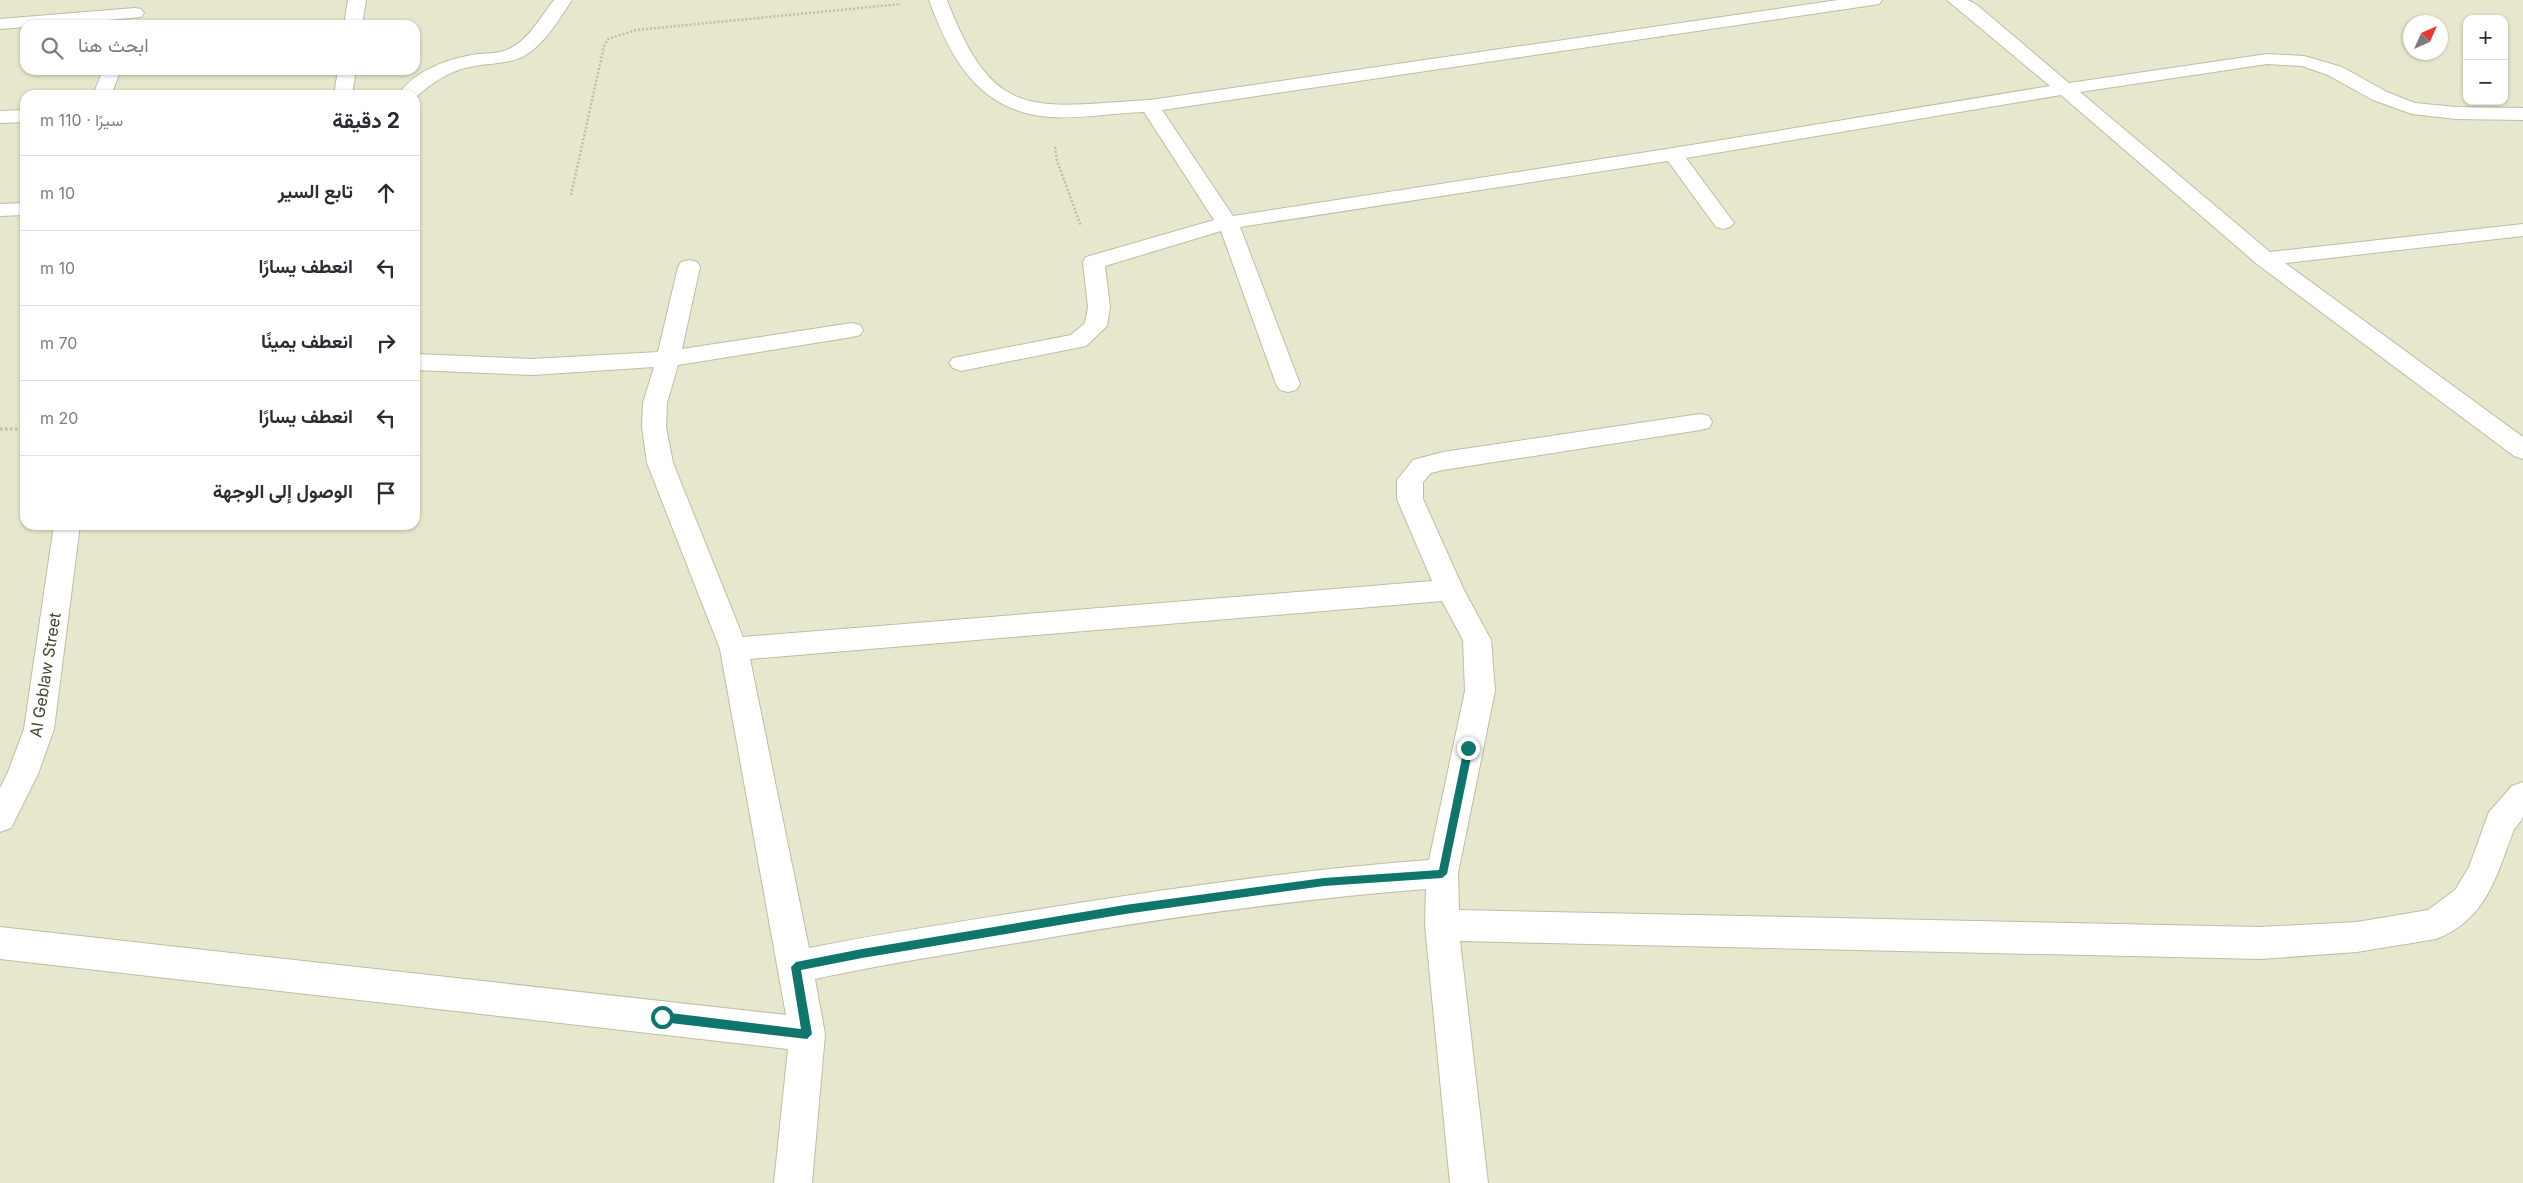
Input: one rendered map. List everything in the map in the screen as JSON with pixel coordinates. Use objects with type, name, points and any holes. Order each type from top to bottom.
[{"type":"street","points":[[354,20],[356,0]]},
{"type":"street","points":[[412,90],[443,67],[462,62],[511,55],[521,50],[563,0]]},
{"type":"street","points":[[938,0],[953,38],[976,75],[992,93],[1023,108],[1048,111],[1150,106],[1873,0]]},
{"type":"street","points":[[1956,0],[1971,9],[2265,259],[2523,450]]},
{"type":"street","points":[[49,20],[135,13]]},
{"type":"street","points":[[0,24],[20,22]]},
{"type":"street","points":[[961,363],[1078,341],[1096,326],[1099,307],[1094,262],[1228,223],[1673,154],[2064,89],[2267,59],[2304,61],[2335,71],[2380,96],[2412,108],[2456,113],[2523,114]]},
{"type":"street","points":[[104,90],[110,75]]},
{"type":"street","points":[[344,90],[346,75]]},
{"type":"street","points":[[1150,106],[1228,223],[1288,384]]},
{"type":"street","points":[[0,117],[20,116]]},
{"type":"street","points":[[1673,154],[1723,223]]},
{"type":"street","points":[[0,210],[20,209]]},
{"type":"street","points":[[2265,259],[2499,231],[2523,230]]},
{"type":"street","points":[[689,267],[668,359],[655,403],[654,427],[660,463],[734,650],[796,967],[807,1034],[793,1183]]},
{"type":"street","points":[[420,362],[532,367],[668,359],[852,330]]},
{"type":"street","points":[[1469,1183],[1442,925],[1442,874],[1480,691],[1477,640],[1450,590],[1410,499],[1410,480],[1422,466],[1700,422]]},
{"type":"street","name":"Al Geblaw Street","points":[[0,818],[23,774],[39,729],[66,530]]},
{"type":"street","points":[[734,650],[1450,590]]},
{"type":"street","points":[[1442,925],[2260,943],[2357,937],[2436,924],[2467,900],[2483,872],[2500,822],[2523,795]]},
{"type":"street","points":[[796,967],[862,953],[1135,908],[1324,882],[1442,874]]},
{"type":"street","points":[[0,943],[807,1034]]},
{"type":"path","points":[[571,195],[604,46],[608,39],[636,30],[938,0]]},
{"type":"path","points":[[1048,111],[1057,162],[1094,262]]},
{"type":"path","points":[[0,429],[20,428]]},
{"type":"shaded area","points":[[0,0],[2523,0],[2523,1183],[0,1183]]},
{"type":"route","points":[[662,1017],[807,1034],[796,967],[862,953],[1125,910],[1324,882],[1442,874],[1468,748]]}]
